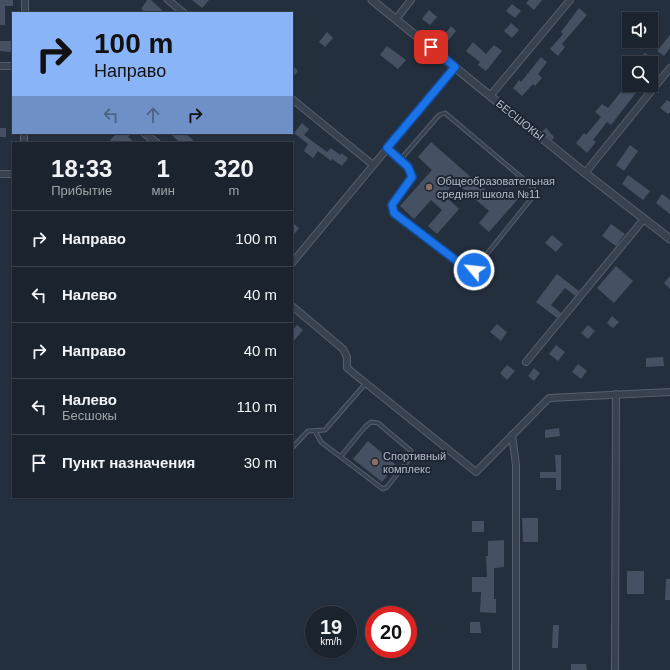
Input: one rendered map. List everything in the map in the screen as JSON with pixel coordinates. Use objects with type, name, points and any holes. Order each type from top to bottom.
[{"type":"street","points":[[25,0],[25,12]]},
{"type":"street","points":[[168,0],[183,12]]},
{"type":"street","name":"БЕСШОКЫ","points":[[372,0],[585,173],[670,239]]},
{"type":"street","points":[[396,19],[411,0]]},
{"type":"street","points":[[490,96],[570,0]]},
{"type":"street","points":[[0,66],[12,66]]},
{"type":"street","points":[[294,255],[373,165],[455,67]]},
{"type":"street","points":[[585,173],[669,72]]},
{"type":"street","points":[[293,101],[373,165]]},
{"type":"street","points":[[145,134],[155,142]]},
{"type":"street","points":[[0,174],[12,174]]},
{"type":"street","points":[[526,362],[644,219]]},
{"type":"street","points":[[293,307],[343,349],[347,357],[347,368],[476,472],[550,398],[670,392]]},
{"type":"street","points":[[616,394],[616,670]]},
{"type":"street","points":[[512,435],[516,465],[516,670]]},
{"type":"lane","points":[[387,148],[400,160],[408,167],[412,177],[392,205],[394,213],[466,268],[474,270],[535,194],[533,187],[445,113],[439,115],[400,160]]},
{"type":"lane","points":[[293,447],[308,431],[325,430],[366,383]]},
{"type":"lane","points":[[316,431],[321,442],[383,489],[387,487],[411,457],[411,451],[378,423],[371,422],[365,426],[341,456]]},
{"type":"building","points":[[0,0],[13,0],[13,6],[5,6],[5,25],[0,25]]},
{"type":"building","points":[[147,0],[151,0],[164,12],[145,12],[141,9]]},
{"type":"building","points":[[192,0],[209,0],[202,8]]},
{"type":"building","points":[[529,0],[542,0],[534,10],[526,3]]},
{"type":"building","points":[[512,4],[521,11],[515,18],[506,11]]},
{"type":"building","points":[[579,8],[587,15],[562,44],[565,47],[558,56],[550,49],[563,34],[561,32]]},
{"type":"building","points":[[429,10],[437,17],[430,25],[422,19]]},
{"type":"building","points":[[511,23],[519,30],[512,38],[504,31]]},
{"type":"building","points":[[451,26],[456,31],[444,46],[439,42]]},
{"type":"building","points":[[327,32],[333,38],[325,47],[319,42]]},
{"type":"building","points":[[670,35],[670,48],[664,56],[657,51]]},
{"type":"building","points":[[0,41],[12,41],[11,52],[0,51]]},
{"type":"building","points":[[473,42],[486,54],[494,45],[502,51],[486,71],[478,65],[480,62],[466,51]]},
{"type":"building","points":[[387,46],[406,60],[398,69],[380,55]]},
{"type":"building","points":[[541,57],[547,62],[538,74],[542,78],[535,86],[533,84],[522,96],[513,88],[519,80],[521,82]]},
{"type":"building","points":[[293,66],[298,71],[293,77]]},
{"type":"building","points":[[621,92],[624,94],[626,92],[637,92],[611,125],[607,122],[593,140],[596,142],[587,153],[576,143],[584,133],[586,135],[601,117],[595,112],[602,104],[608,108]]},
{"type":"building","points":[[667,100],[670,102],[670,112],[668,114],[660,108]]},
{"type":"building","points":[[302,123],[309,129],[304,135],[327,152],[331,148],[340,155],[341,153],[348,158],[342,166],[332,159],[331,161],[318,151],[313,158],[304,151],[308,144],[294,133]]},
{"type":"building","points":[[0,128],[6,128],[6,137],[0,137]]},
{"type":"building","points":[[546,128],[554,137],[552,140],[542,132]]},
{"type":"building","points":[[116,134],[128,134],[130,135],[128,137],[134,142],[112,142],[110,140]]},
{"type":"building","points":[[170,134],[186,134],[195,142],[180,142]]},
{"type":"building","name":"Общеобразовательная средняя школа №11","points":[[431,142],[497,200],[506,189],[518,199],[489,232],[479,223],[489,211],[455,182],[444,195],[459,209],[437,234],[428,226],[442,210],[431,200],[414,219],[400,206],[432,170],[418,157]]},
{"type":"building","points":[[630,145],[638,151],[624,171],[616,165]]},
{"type":"building","points":[[628,175],[650,191],[643,200],[622,184]]},
{"type":"building","points":[[662,194],[670,200],[670,214],[656,203]]},
{"type":"building","points":[[293,223],[299,228],[293,236]]},
{"type":"building","points":[[611,224],[625,234],[616,246],[602,236]]},
{"type":"building","points":[[552,235],[563,244],[556,252],[545,243]]},
{"type":"building","points":[[616,266],[633,281],[614,303],[597,288]]},
{"type":"building","points":[[557,274],[579,291],[575,296],[565,288],[551,305],[561,313],[557,318],[536,302]]},
{"type":"building","points":[[670,276],[670,289],[664,283]]},
{"type":"building","points":[[612,316],[619,322],[613,328],[607,323]]},
{"type":"building","points":[[497,324],[507,332],[501,341],[490,332]]},
{"type":"building","points":[[297,325],[303,330],[293,342],[293,330]]},
{"type":"building","points":[[588,325],[595,331],[588,339],[581,333]]},
{"type":"building","points":[[556,345],[565,352],[558,361],[549,354]]},
{"type":"building","points":[[663,357],[664,366],[646,367],[646,358]]},
{"type":"building","points":[[578,364],[587,371],[581,379],[572,372]]},
{"type":"building","points":[[507,365],[515,371],[507,380],[500,373]]},
{"type":"building","points":[[534,368],[540,373],[534,381],[528,376]]},
{"type":"building","points":[[559,428],[560,436],[545,438],[545,430]]},
{"type":"building","name":"Спортивный комплекс","points":[[368,441],[396,465],[382,482],[353,459]]},
{"type":"building","points":[[555,455],[561,455],[561,490],[556,490],[556,478],[540,478],[540,472],[556,472]]},
{"type":"building","points":[[522,518],[538,518],[538,542],[523,542]]},
{"type":"building","points":[[472,521],[484,521],[484,532],[472,532]]},
{"type":"building","points":[[504,540],[504,567],[494,568],[494,599],[496,599],[496,613],[480,612],[481,592],[472,592],[472,577],[487,577],[486,556],[488,556],[488,541]]},
{"type":"building","points":[[627,571],[644,571],[644,594],[627,594]]},
{"type":"building","points":[[666,579],[670,579],[670,600],[665,600]]},
{"type":"building","points":[[470,622],[480,622],[481,633],[470,633]]},
{"type":"building","points":[[553,625],[559,625],[558,648],[552,648]]},
{"type":"building","points":[[571,664],[586,664],[587,670],[571,670]]},
{"type":"place","name":"Общеобразовательная средняя школа №11","points":[[429,187]]},
{"type":"place","name":"Спортивный комплекс","points":[[375,462]]},
{"type":"route","points":[[431,47],[455,67],[387,148],[408,167],[412,177],[392,205],[394,213],[466,268],[474,270]]}]
